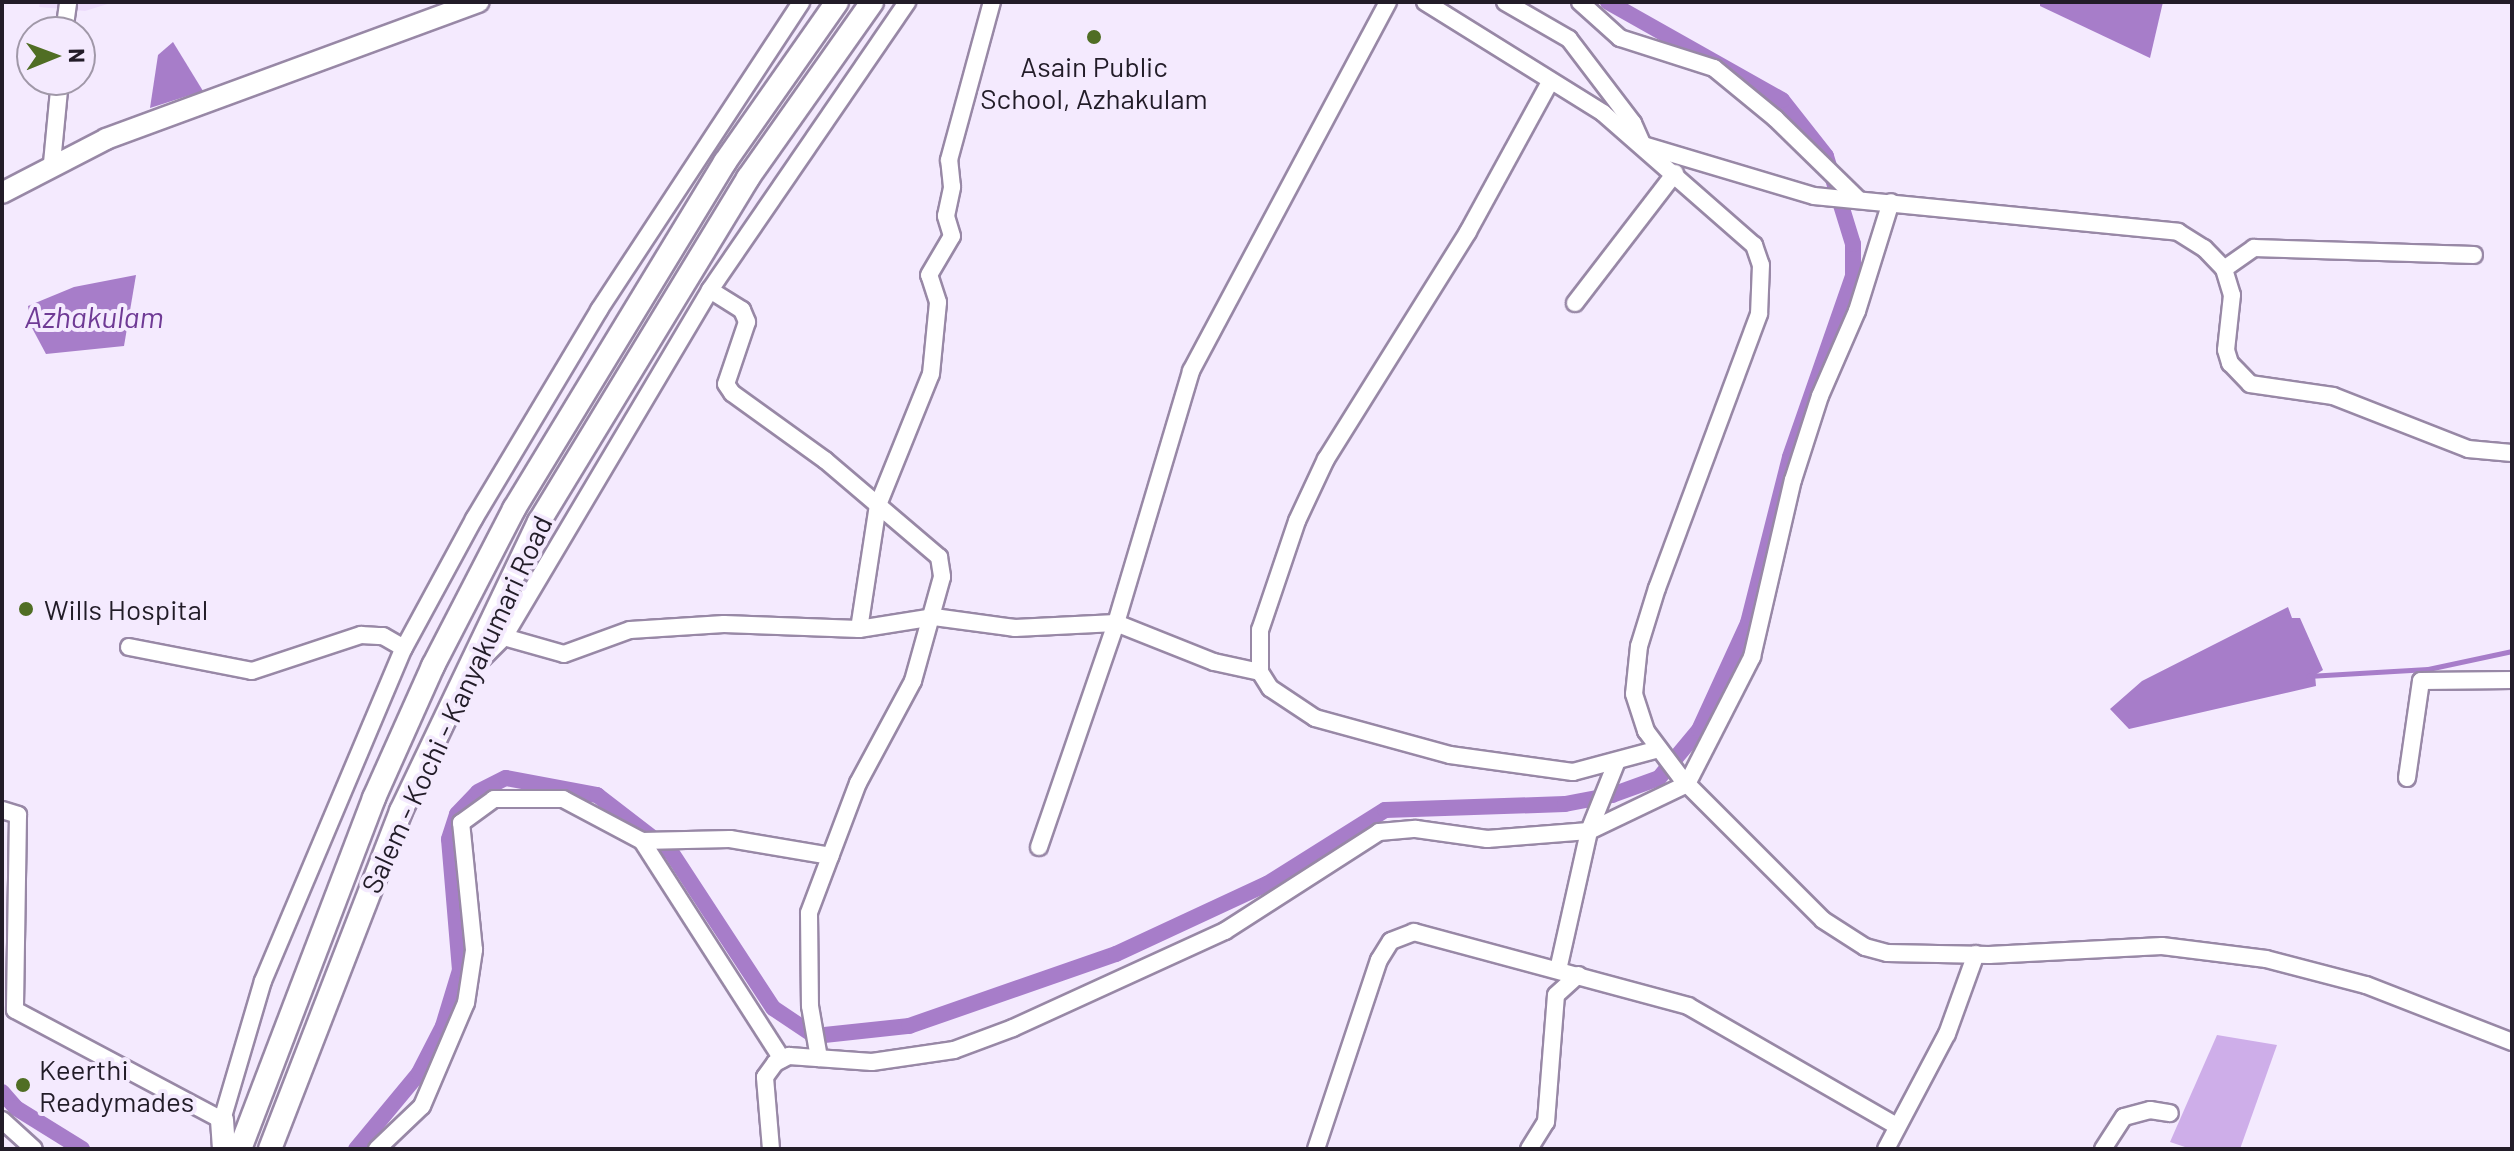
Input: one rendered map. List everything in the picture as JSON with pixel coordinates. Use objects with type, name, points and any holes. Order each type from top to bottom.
[{"type":"highway","name":"Salem - Kochi - Kanyakumari Road","points":[[240,1149],[374,798],[433,666],[514,509],[725,162],[837,2]]},
{"type":"highway","name":"Salem - Kochi - Kanyakumari Road","points":[[270,1149],[401,811],[460,681],[539,522],[646,340],[748,178],[872,2]]},
{"type":"highway","points":[[295,1000],[322,1010]]},
{"type":"highway","points":[[222,1120],[224,1149]]},
{"type":"main road","points":[[3,192],[52,163],[479,2]]},
{"type":"street","points":[[2,810],[18,815],[15,1010],[222,1120],[263,981],[404,648],[591,323],[801,2]]},
{"type":"street","points":[[460,681],[504,637],[710,290],[907,2]]},
{"type":"street","points":[[859,629],[878,505],[931,374],[939,322],[929,275],[952,236],[946,216],[952,187],[949,160],[992,2]]},
{"type":"street","points":[[1039,847],[1116,623],[1191,371],[1388,2]]},
{"type":"street","points":[[1425,2],[1603,113],[1754,245],[1763,286],[1759,314],[1639,646],[1636,712],[1659,749],[1685,781],[1823,920],[1865,947],[1887,953],[1976,954],[2162,946],[2266,959],[2366,985],[2512,1042]]},
{"type":"street","points":[[1505,2],[1569,39],[1633,123],[1643,145],[1814,196],[2178,232],[2204,248],[2224,269],[2232,295],[2226,350],[2230,363],[2250,384],[2333,396],[2456,445],[2512,453]]},
{"type":"street","points":[[1580,2],[1620,38],[1714,68],[1776,119],[1858,199]]},
{"type":"street","points":[[1550,82],[1468,232],[1363,395],[1320,471],[1297,521],[1260,630],[1260,672],[1270,688],[1315,718],[1450,755],[1573,772],[1659,749]]},
{"type":"street","points":[[52,163],[58,96]]},
{"type":"street","points":[[1575,303],[1675,173]]},
{"type":"street","points":[[771,1149],[765,1077],[782,1059],[872,1062],[954,1050],[1013,1028],[1225,931],[1358,841],[1379,832],[1416,829],[1487,839],[1589,831],[1685,781],[1752,657],[1793,480],[1820,396],[1857,311],[1891,202]]},
{"type":"street","points":[[2224,269],[2254,248],[2474,255]]},
{"type":"street","points":[[710,290],[742,310],[747,322],[726,384],[732,393],[878,505],[939,557],[942,577],[934,617],[913,681],[858,783],[809,913],[810,1006],[819,1058]]},
{"type":"street","points":[[504,637],[564,654],[630,630],[724,624],[859,629],[934,617],[1015,628],[1116,623],[1214,662],[1260,672]]},
{"type":"street","points":[[129,647],[252,671],[361,635],[383,636],[404,648]]},
{"type":"street","points":[[2407,778],[2421,681],[2512,680]]},
{"type":"street","points":[[1558,970],[1589,831],[1617,761]]},
{"type":"street","points":[[377,1149],[422,1106],[466,1003],[474,950],[461,823],[494,799],[563,799],[642,841],[782,1059]]},
{"type":"street","points":[[642,841],[730,839],[831,856]]},
{"type":"street","points":[[1316,1149],[1379,960],[1391,941],[1414,932],[1688,1006],[1897,1126]]},
{"type":"street","points":[[1886,1149],[1947,1034],[1976,954]]},
{"type":"street","points":[[1529,1149],[1546,1122],[1556,995],[1578,975]]},
{"type":"street","points":[[2103,1149],[2124,1117],[2150,1110],[2170,1113]]},
{"type":"street","points":[[2,1120],[34,1149]]},
{"type":"shaded area","points":[[40,2],[114,2],[85,11],[39,7]]},
{"type":"shaded area","points":[[2217,1035],[2277,1045],[2240,1149],[2191,1149],[2170,1142]]},
{"type":"water","points":[[2040,2],[2163,2],[2150,58],[2040,6]]},
{"type":"water","points":[[173,42],[203,91],[150,108],[158,55]]},
{"type":"water","name":"Azhakulam","points":[[136,275],[124,346],[46,354],[31,326],[28,306],[74,287]]},
{"type":"water","points":[[2288,607],[2292,618],[2300,618],[2323,670],[2315,675],[2316,686],[2129,729],[2110,709],[2142,681]]},
{"type":"waterway","points":[[356,1149],[419,1073],[443,1026],[460,970],[449,839],[457,814],[478,792],[506,778],[597,795],[671,852],[773,1008],[815,1036],[909,1026],[1116,954],[1267,884],[1385,810],[1565,804],[1612,795],[1659,778],[1699,730],[1748,623],[1790,457],[1853,276],[1853,244],[1826,156],[1782,100],[1608,2]]},
{"type":"waterway","points":[[2308,676],[2428,669],[2512,651]]},
{"type":"waterway","points":[[2,1092],[16,1108],[82,1149]]},
{"type":"place","name":"Asain Public School, Azhakulam","points":[[1094,37]]},
{"type":"place","name":"Wills Hospital","points":[[26,609]]},
{"type":"place","name":"Keerthi Readymades","points":[[23,1085]]}]
